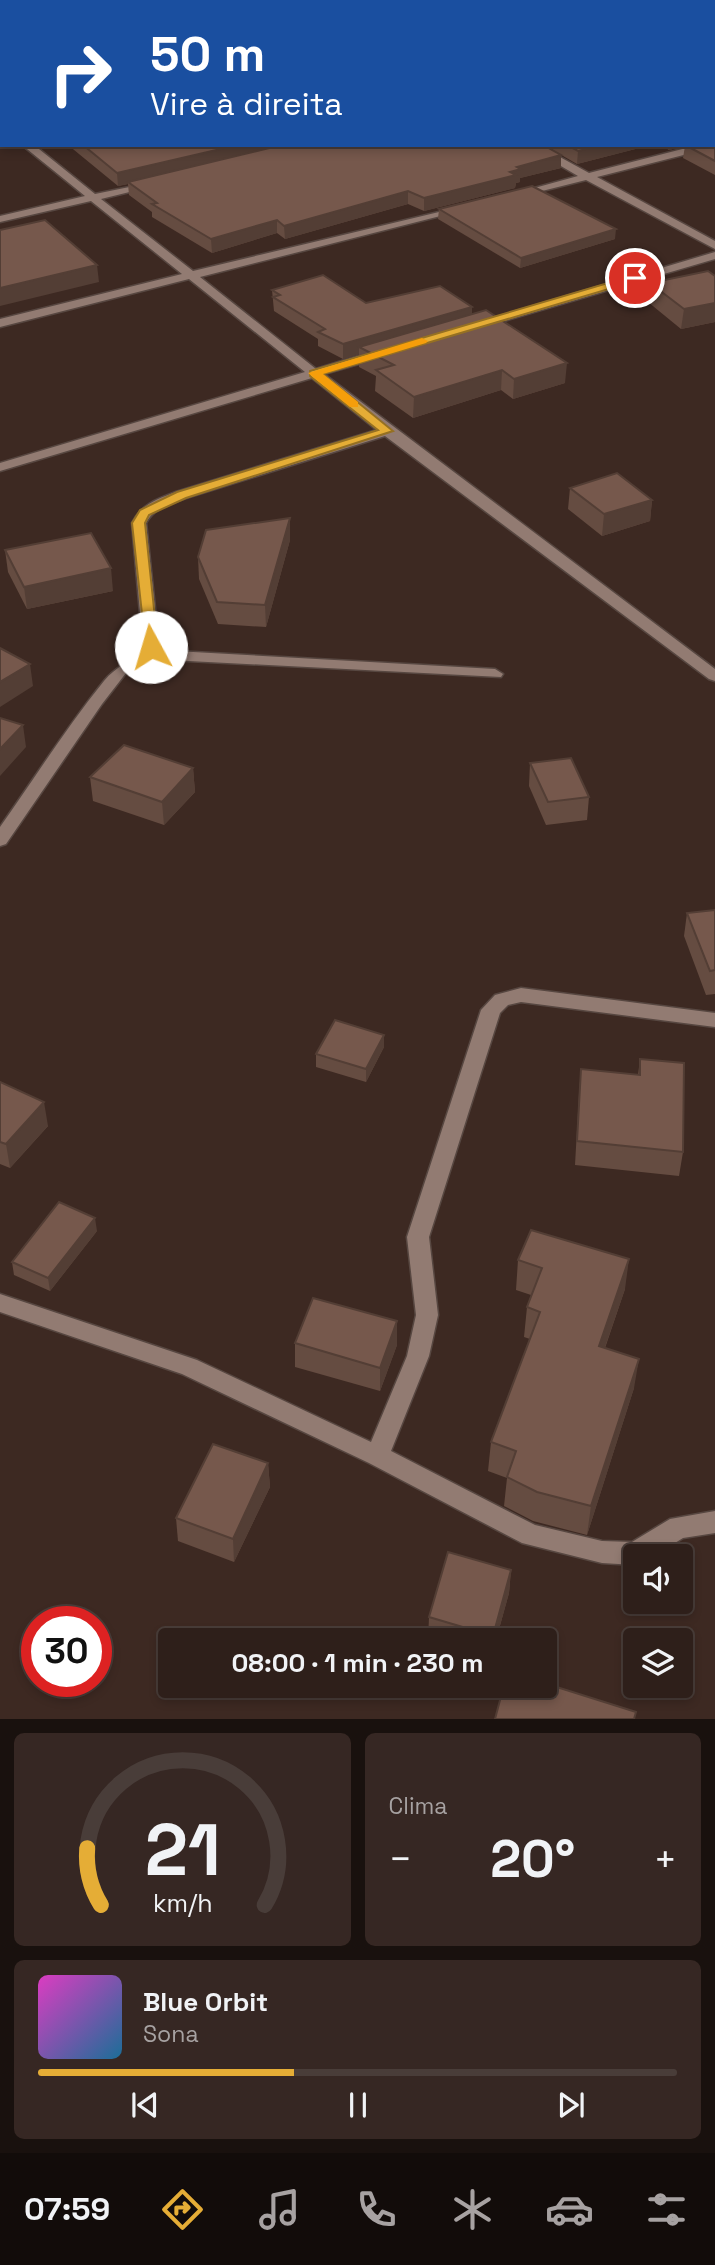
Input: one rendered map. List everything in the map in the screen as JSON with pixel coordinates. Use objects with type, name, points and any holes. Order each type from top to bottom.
[{"type":"street","points":[[30,147],[387,431],[715,676]]},
{"type":"street","points":[[534,147],[715,246]]},
{"type":"street","points":[[495,199],[705,147]]},
{"type":"street","points":[[0,219],[159,182]]},
{"type":"street","points":[[0,323],[468,206]]},
{"type":"street","points":[[461,330],[715,254]]},
{"type":"street","points":[[0,467],[394,349]]},
{"type":"street","points":[[0,839],[96,701],[121,670],[147,654],[151,647],[139,523],[144,513],[181,495],[387,431]]},
{"type":"street","points":[[147,654],[495,674]]},
{"type":"street","points":[[377,1456],[418,1356],[427,1315],[418,1237],[491,1010],[502,1000],[521,995],[715,1020]]},
{"type":"street","points":[[0,1303],[189,1367],[377,1456],[531,1535],[602,1552],[635,1554],[679,1527],[715,1522]]},
{"type":"building","points":[[85,147],[229,147],[117,173]]},
{"type":"building","points":[[274,147],[547,147],[561,155],[517,167],[521,169],[510,172],[516,175],[424,198],[408,191],[284,226],[277,220],[211,239],[152,204],[157,203],[128,182]]},
{"type":"building","points":[[571,147],[594,147],[578,151]]},
{"type":"building","points":[[689,147],[715,147],[715,161]]},
{"type":"building","points":[[532,186],[616,229],[521,258],[439,209]]},
{"type":"building","points":[[45,220],[97,265],[0,288],[0,230]]},
{"type":"building","points":[[708,271],[715,276],[715,303],[684,309],[650,283]]},
{"type":"building","points":[[323,275],[366,303],[440,286],[472,307],[343,344],[318,332],[325,329],[273,297],[280,295],[272,290]]},
{"type":"building","points":[[486,310],[567,363],[514,379],[502,370],[414,397],[376,370],[394,365],[359,347]]},
{"type":"building","points":[[617,473],[652,500],[604,514],[570,488]]},
{"type":"building","points":[[290,518],[265,605],[217,602],[198,557],[206,530]]},
{"type":"building","points":[[91,533],[111,568],[24,587],[5,550]]},
{"type":"building","points":[[0,648],[30,664],[0,682]]},
{"type":"building","points":[[0,718],[23,725],[0,749]]},
{"type":"building","points":[[124,745],[193,768],[162,802],[90,777]]},
{"type":"building","points":[[571,758],[589,797],[548,802],[530,763]]},
{"type":"building","points":[[715,910],[715,970],[710,971],[687,913]]},
{"type":"building","points":[[335,1020],[384,1035],[366,1069],[316,1054]]},
{"type":"building","points":[[640,1059],[684,1063],[683,1152],[577,1141],[581,1069],[640,1075]]},
{"type":"building","points":[[0,1082],[44,1102],[6,1144],[0,1142]]},
{"type":"building","points":[[59,1202],[95,1218],[48,1278],[12,1262]]},
{"type":"building","points":[[531,1230],[629,1259],[599,1346],[639,1359],[591,1506],[537,1492],[507,1477],[516,1451],[491,1442],[540,1312],[527,1307],[542,1268],[518,1260]]},
{"type":"building","points":[[313,1298],[397,1321],[380,1368],[295,1343]]},
{"type":"building","points":[[213,1444],[268,1463],[233,1539],[176,1518]]},
{"type":"building","points":[[448,1552],[511,1570],[495,1628],[466,1628],[429,1617]]},
{"type":"building","points":[[557,1687],[636,1712],[634,1719],[495,1719],[501,1698],[557,1698]]},
{"type":"slow traffic","points":[[354,405],[314,373],[422,341]]},
{"type":"route","points":[[151,647],[139,523],[144,513],[155,505],[181,495],[387,431],[314,373],[635,278]]}]
